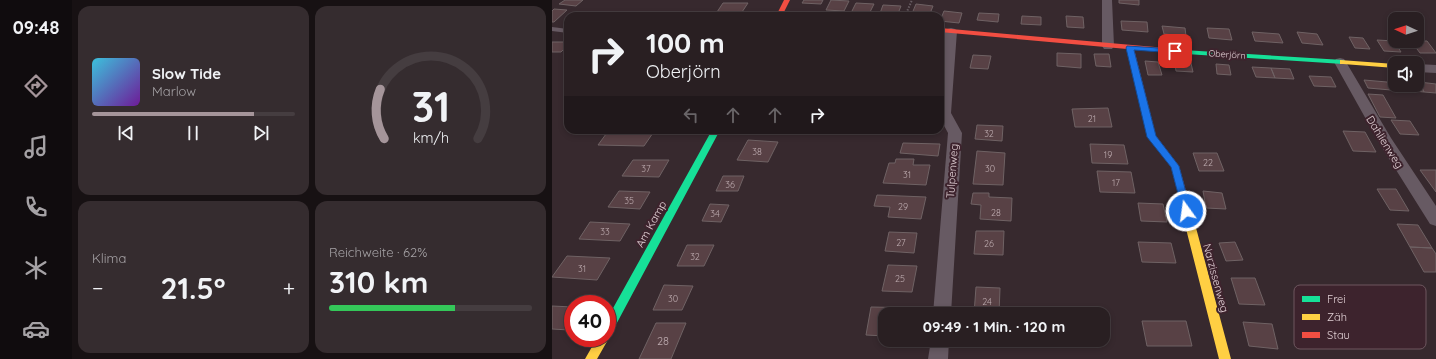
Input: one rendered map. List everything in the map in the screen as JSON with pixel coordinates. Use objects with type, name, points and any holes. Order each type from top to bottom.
[{"type":"street","points":[[780,12],[787,0]]},
{"type":"street","points":[[1107,0],[1108,46]]},
{"type":"street","name":"Oberjörn","points":[[945,31],[1130,48],[1388,65]]},
{"type":"street","name":"Tulpenweg","points":[[943,307],[955,133],[944,113],[945,31]]},
{"type":"street","name":"Narzissenweg","points":[[1130,48],[1152,137],[1175,166],[1225,359]]},
{"type":"street","name":"Dahlienweg","points":[[1340,62],[1363,107],[1436,219]]},
{"type":"street","points":[[1424,68],[1436,69]]},
{"type":"street","name":"Am Kamp","points":[[616,313],[714,134]]},
{"type":"street","points":[[591,359],[598,347]]},
{"type":"street","points":[[938,359],[939,347]]},
{"type":"lane","points":[[552,29],[564,30]]},
{"type":"path","points":[[907,12],[912,0]]},
{"type":"building","points":[[565,0],[583,0],[576,6],[559,4]]},
{"type":"building","points":[[804,0],[823,0],[821,4],[802,3]]},
{"type":"building","points":[[831,0],[849,1],[844,11],[826,10]]},
{"type":"building","points":[[1119,0],[1139,0],[1139,5],[1119,3]]},
{"type":"building","points":[[723,3],[748,3],[742,12],[717,12]]},
{"type":"building","points":[[856,3],[874,4],[870,12],[852,12]]},
{"type":"building","points":[[916,4],[933,6],[931,12],[913,12]]},
{"type":"building","points":[[883,5],[901,6],[899,12],[880,12]]},
{"type":"building","points":[[554,9],[567,10],[554,22],[552,22],[552,11]]},
{"type":"building","points":[[944,12],[962,13],[959,23],[944,21]]},
{"type":"building","points":[[979,13],[999,14],[998,22],[977,20]]},
{"type":"building","points":[[1022,16],[1041,17],[1041,25],[1021,24]]},
{"type":"building","points":[[1066,16],[1083,17],[1084,28],[1067,27]]},
{"type":"building","points":[[1121,21],[1147,22],[1148,32],[1122,30]]},
{"type":"building","points":[[1162,26],[1185,28],[1186,36],[1164,34]]},
{"type":"building","points":[[1207,28],[1229,29],[1232,40],[1209,38]]},
{"type":"building","points":[[1252,32],[1279,34],[1283,43],[1255,41]]},
{"type":"building","points":[[1297,32],[1317,34],[1323,45],[1302,43]]},
{"type":"building","points":[[1349,37],[1363,38],[1370,49],[1355,48]]},
{"type":"building","points":[[1377,40],[1388,41],[1388,48],[1398,48],[1401,52],[1384,51]]},
{"type":"building","points":[[1424,41],[1427,41],[1436,53],[1420,53],[1416,48],[1424,48]]},
{"type":"building","points":[[552,42],[564,42],[564,49],[561,52],[552,52]]},
{"type":"building","points":[[1057,53],[1081,54],[1081,68],[1057,66]]},
{"type":"building","points":[[1094,54],[1109,54],[1111,67],[1096,66]]},
{"type":"building","points":[[973,55],[991,56],[988,69],[970,68]]},
{"type":"building","points":[[1174,58],[1190,59],[1193,72],[1176,71]]},
{"type":"building","points":[[1145,61],[1158,62],[1162,75],[1148,75]]},
{"type":"building","points":[[1216,64],[1229,65],[1231,75],[1217,74]]},
{"type":"building","points":[[1252,67],[1271,68],[1275,78],[1256,77]]},
{"type":"building","points":[[1271,68],[1290,69],[1294,79],[1275,78]]},
{"type":"building","points":[[1309,76],[1331,77],[1336,87],[1314,86]]},
{"type":"building","points":[[1364,80],[1387,82],[1388,84],[1388,90],[1368,88]]},
{"type":"building","points":[[1424,83],[1436,84],[1436,93],[1424,92]]},
{"type":"building","points":[[1368,94],[1383,95],[1396,118],[1380,117]]},
{"type":"building","points":[[1108,108],[1112,127],[1075,127],[1072,109]]},
{"type":"building","points":[[1391,120],[1410,121],[1419,135],[1400,134]]},
{"type":"building","points":[[977,125],[1003,126],[1002,141],[975,139]]},
{"type":"building","points":[[1343,131],[1365,132],[1376,152],[1353,151]]},
{"type":"building","points":[[606,134],[652,134],[644,146],[598,145]]},
{"type":"building","points":[[748,140],[778,142],[768,162],[737,160]]},
{"type":"building","points":[[903,143],[940,144],[938,156],[900,153]]},
{"type":"building","points":[[1090,144],[1124,145],[1128,164],[1092,163]]},
{"type":"building","points":[[977,151],[1005,153],[1003,185],[973,184]]},
{"type":"building","points":[[1193,153],[1217,153],[1224,171],[1199,171]]},
{"type":"building","points":[[896,159],[914,159],[913,165],[930,165],[926,185],[883,183],[889,163],[895,163]]},
{"type":"building","points":[[633,160],[669,160],[659,177],[622,176]]},
{"type":"building","points":[[1420,170],[1436,170],[1436,192]]},
{"type":"building","points":[[1097,171],[1131,172],[1135,193],[1100,192]]},
{"type":"building","points":[[723,176],[744,176],[738,191],[716,191]]},
{"type":"building","points":[[1377,189],[1396,189],[1409,211],[1390,210]]},
{"type":"building","points":[[619,191],[650,192],[640,209],[608,207]]},
{"type":"building","points":[[1203,191],[1222,193],[1226,209],[1206,208]]},
{"type":"building","points":[[973,193],[989,193],[989,197],[1012,198],[1011,221],[980,219],[981,205],[971,204]]},
{"type":"building","points":[[877,195],[926,197],[921,219],[888,217],[890,207],[874,206]]},
{"type":"building","points":[[1138,203],[1163,204],[1167,222],[1141,221]]},
{"type":"building","points":[[710,204],[729,205],[721,222],[702,221]]},
{"type":"building","points":[[590,222],[630,224],[620,241],[579,239]]},
{"type":"building","points":[[1397,224],[1418,225],[1432,248],[1410,247]]},
{"type":"building","points":[[976,231],[1004,231],[1003,255],[974,254]]},
{"type":"building","points":[[889,232],[917,233],[914,253],[885,251]]},
{"type":"building","points":[[1138,242],[1171,243],[1176,263],[1142,262]]},
{"type":"building","points":[[1235,242],[1243,260],[1226,261],[1219,243]]},
{"type":"building","points":[[687,245],[714,245],[704,266],[677,266]]},
{"type":"building","points":[[1410,247],[1432,248],[1436,254],[1436,272],[1424,272]]},
{"type":"building","points":[[567,256],[610,258],[597,280],[552,277]]},
{"type":"building","points":[[888,265],[917,266],[912,292],[882,291]]},
{"type":"building","points":[[1231,278],[1255,278],[1265,305],[1239,304]]},
{"type":"building","points":[[664,285],[693,286],[682,310],[653,310]]},
{"type":"building","points":[[976,287],[1000,288],[999,307],[975,307]]},
{"type":"building","points":[[552,306],[564,307],[564,330],[552,329]]},
{"type":"building","points":[[871,307],[878,307],[878,336],[866,335]]},
{"type":"building","points":[[1142,321],[1186,321],[1192,346],[1147,346]]},
{"type":"building","points":[[1243,322],[1272,324],[1278,349],[1249,346]]},
{"type":"building","points":[[656,323],[686,323],[671,359],[639,359]]},
{"type":"traffic: fast","points":[[1186,52],[1343,62]]},
{"type":"traffic: fast","points":[[616,313],[714,134]]},
{"type":"traffic: slow","points":[[1343,62],[1388,65]]},
{"type":"traffic: slow","points":[[1186,209],[1225,359]]},
{"type":"traffic: slow","points":[[591,359],[598,347]]},
{"type":"traffic: jam","points":[[781,12],[787,0]]},
{"type":"traffic: jam","points":[[944,30],[1186,52]]},
{"type":"traffic: jam","points":[[1130,48],[1152,137],[1175,166],[1186,209]]},
{"type":"route","points":[[1175,51],[1130,48],[1152,137],[1175,166],[1186,211]]}]
